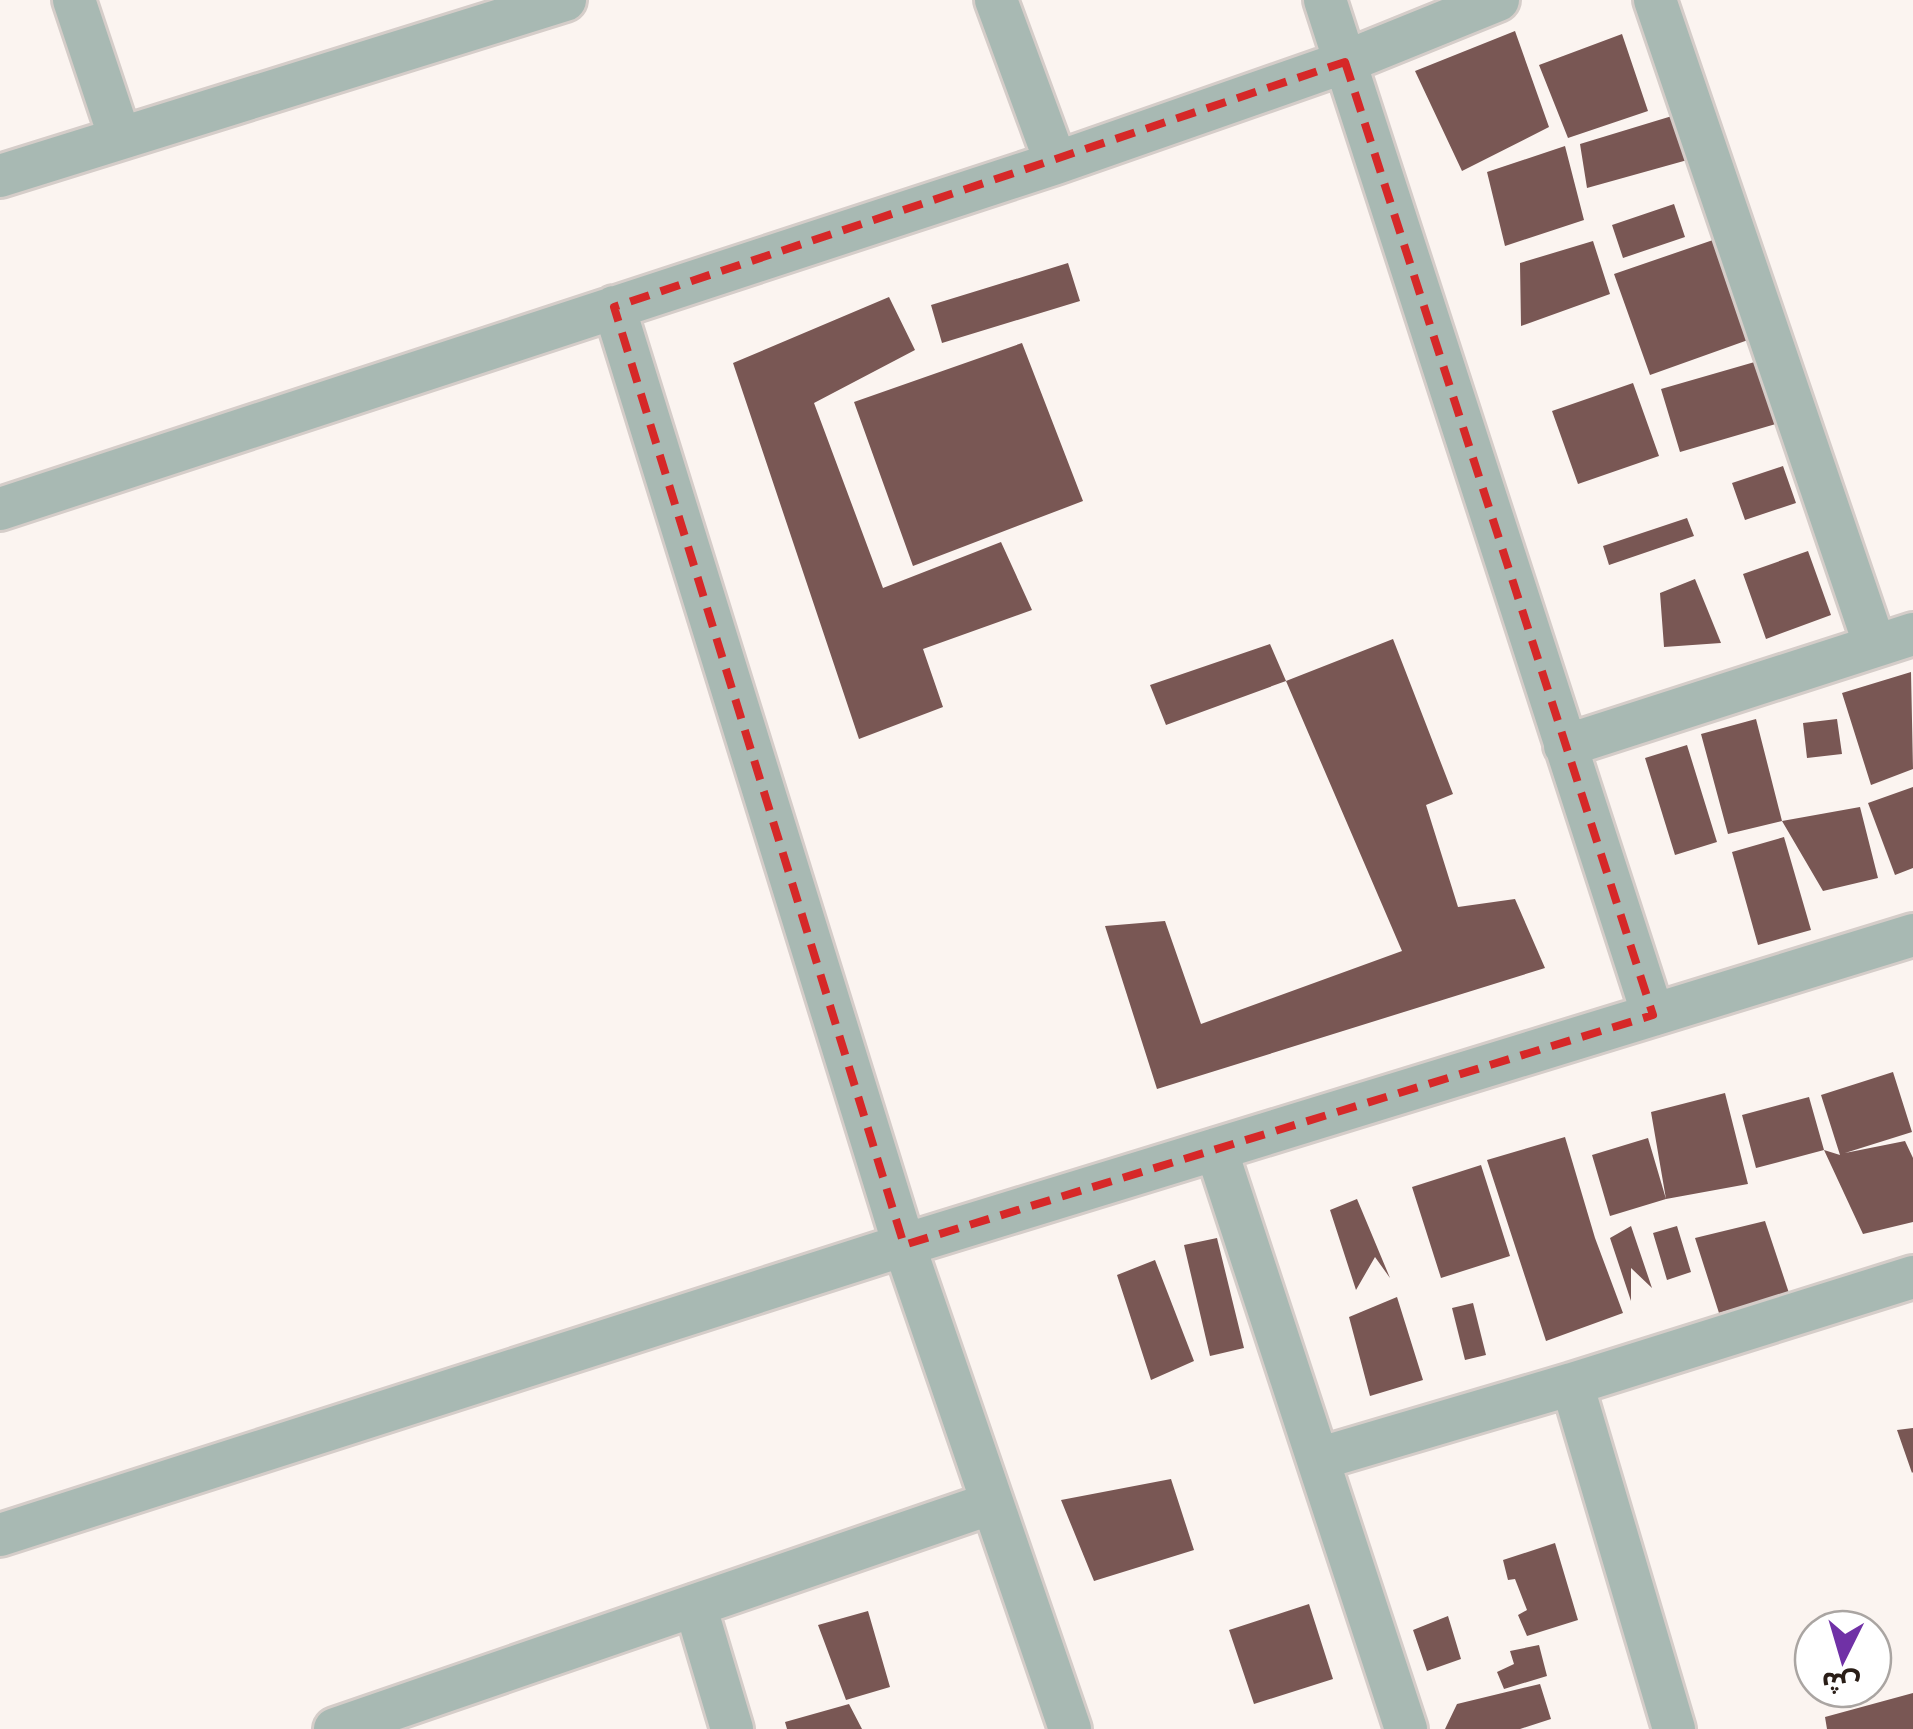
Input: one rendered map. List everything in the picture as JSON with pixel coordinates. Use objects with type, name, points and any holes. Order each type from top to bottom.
[{"type":"street","points":[[74,0],[120,138]]},
{"type":"street","points":[[0,176],[565,0]]},
{"type":"street","points":[[996,0],[1056,162]]},
{"type":"street","points":[[1325,0],[1653,1015]]},
{"type":"street","points":[[0,508],[1056,162],[1345,62],[1498,0]]},
{"type":"street","points":[[1565,746],[1894,640],[1655,0]]},
{"type":"street","points":[[614,307],[904,1245],[1070,1729]]},
{"type":"street","points":[[0,1534],[904,1245],[1913,935]]},
{"type":"street","points":[[1216,1149],[1406,1729]]},
{"type":"street","points":[[1318,1459],[1913,1277]]},
{"type":"street","points":[[1572,1384],[1674,1729]]},
{"type":"street","points":[[335,1729],[992,1503]]},
{"type":"street","points":[[695,1605],[732,1729]]},
{"type":"highlighted area","points":[[1345,62],[1653,1015],[904,1245],[614,307]]},
{"type":"building","points":[[1515,31],[1549,127],[1462,171],[1415,71]]},
{"type":"building","points":[[1622,34],[1648,111],[1568,138],[1539,65]]},
{"type":"building","points":[[1672,116],[1691,159],[1587,188],[1580,144]]},
{"type":"building","points":[[1565,146],[1584,220],[1505,246],[1487,172]]},
{"type":"building","points":[[1674,204],[1685,237],[1623,258],[1612,225]]},
{"type":"building","points":[[1713,240],[1748,340],[1650,375],[1614,274]]},
{"type":"building","points":[[1593,241],[1610,294],[1521,326],[1520,263]]},
{"type":"building","points":[[1068,263],[1080,301],[942,343],[931,305]]},
{"type":"building","points":[[889,297],[915,350],[814,403],[883,588],[1001,542],[1032,610],[923,649],[943,707],[859,739],[733,363]]},
{"type":"building","points":[[1022,343],[1083,501],[913,566],[854,402]]},
{"type":"building","points":[[1765,359],[1783,422],[1680,452],[1661,389]]},
{"type":"building","points":[[1633,383],[1659,456],[1578,484],[1552,411]]},
{"type":"building","points":[[1783,466],[1796,503],[1745,520],[1732,483]]},
{"type":"building","points":[[1687,518],[1694,536],[1609,565],[1603,546]]},
{"type":"building","points":[[1808,551],[1831,615],[1766,639],[1743,574]]},
{"type":"building","points":[[1695,579],[1721,643],[1664,647],[1660,593]]},
{"type":"building","points":[[1393,639],[1453,794],[1426,805],[1458,907],[1515,899],[1545,968],[1157,1089],[1105,926],[1165,921],[1201,1024],[1402,951],[1286,681]]},
{"type":"building","points":[[1270,644],[1286,681],[1166,725],[1150,685]]},
{"type":"building","points":[[1911,672],[1913,769],[1871,785],[1842,693]]},
{"type":"building","points":[[1756,719],[1782,821],[1728,834],[1701,734]]},
{"type":"building","points":[[1837,719],[1842,754],[1807,758],[1803,723]]},
{"type":"building","points":[[1687,745],[1717,842],[1675,855],[1645,758]]},
{"type":"building","points":[[1913,787],[1913,868],[1895,875],[1868,803]]},
{"type":"building","points":[[1860,807],[1878,878],[1823,891],[1782,821]]},
{"type":"building","points":[[1784,837],[1811,930],[1758,945],[1732,852]]},
{"type":"building","points":[[1893,1072],[1912,1132],[1845,1153],[1905,1141],[1913,1158],[1913,1222],[1863,1234],[1824,1150],[1840,1155],[1821,1095]]},
{"type":"building","points":[[1725,1093],[1748,1184],[1666,1199],[1651,1112]]},
{"type":"building","points":[[1809,1097],[1824,1150],[1756,1168],[1742,1115]]},
{"type":"building","points":[[1565,1137],[1595,1238],[1623,1313],[1546,1341],[1487,1160]]},
{"type":"building","points":[[1648,1138],[1666,1199],[1610,1216],[1592,1155]]},
{"type":"building","points":[[1481,1165],[1510,1256],[1441,1278],[1412,1187]]},
{"type":"building","points":[[1357,1199],[1390,1278],[1375,1257],[1356,1290],[1330,1210]]},
{"type":"building","points":[[1765,1221],[1789,1293],[1719,1313],[1695,1238]]},
{"type":"building","points":[[1631,1226],[1652,1288],[1631,1268],[1631,1301],[1610,1238]]},
{"type":"building","points":[[1677,1226],[1691,1272],[1667,1280],[1653,1233]]},
{"type":"building","points":[[1217,1238],[1244,1348],[1210,1356],[1184,1245]]},
{"type":"building","points":[[1155,1260],[1194,1361],[1151,1380],[1117,1275]]},
{"type":"building","points":[[1397,1297],[1423,1380],[1370,1396],[1349,1317]]},
{"type":"building","points":[[1473,1303],[1486,1355],[1465,1360],[1452,1308]]},
{"type":"building","points":[[1913,1428],[1913,1472],[1912,1473],[1897,1430]]},
{"type":"building","points":[[1171,1479],[1194,1550],[1094,1581],[1061,1500]]},
{"type":"building","points":[[1555,1543],[1578,1620],[1527,1636],[1518,1615],[1527,1610],[1515,1579],[1508,1580],[1503,1560]]},
{"type":"building","points":[[1309,1604],[1333,1679],[1254,1704],[1229,1630]]},
{"type":"building","points":[[868,1611],[890,1687],[846,1700],[818,1625]]},
{"type":"building","points":[[1448,1616],[1461,1659],[1427,1671],[1413,1630]]},
{"type":"building","points":[[1539,1645],[1547,1676],[1504,1689],[1497,1672],[1514,1664],[1510,1651]]},
{"type":"building","points":[[1540,1684],[1551,1719],[1520,1729],[1445,1729],[1457,1704]]},
{"type":"building","points":[[1913,1693],[1913,1729],[1827,1729],[1825,1717],[1854,1709],[1893,1709],[1893,1698]]},
{"type":"building","points":[[849,1704],[862,1729],[787,1729],[785,1722]]}]
